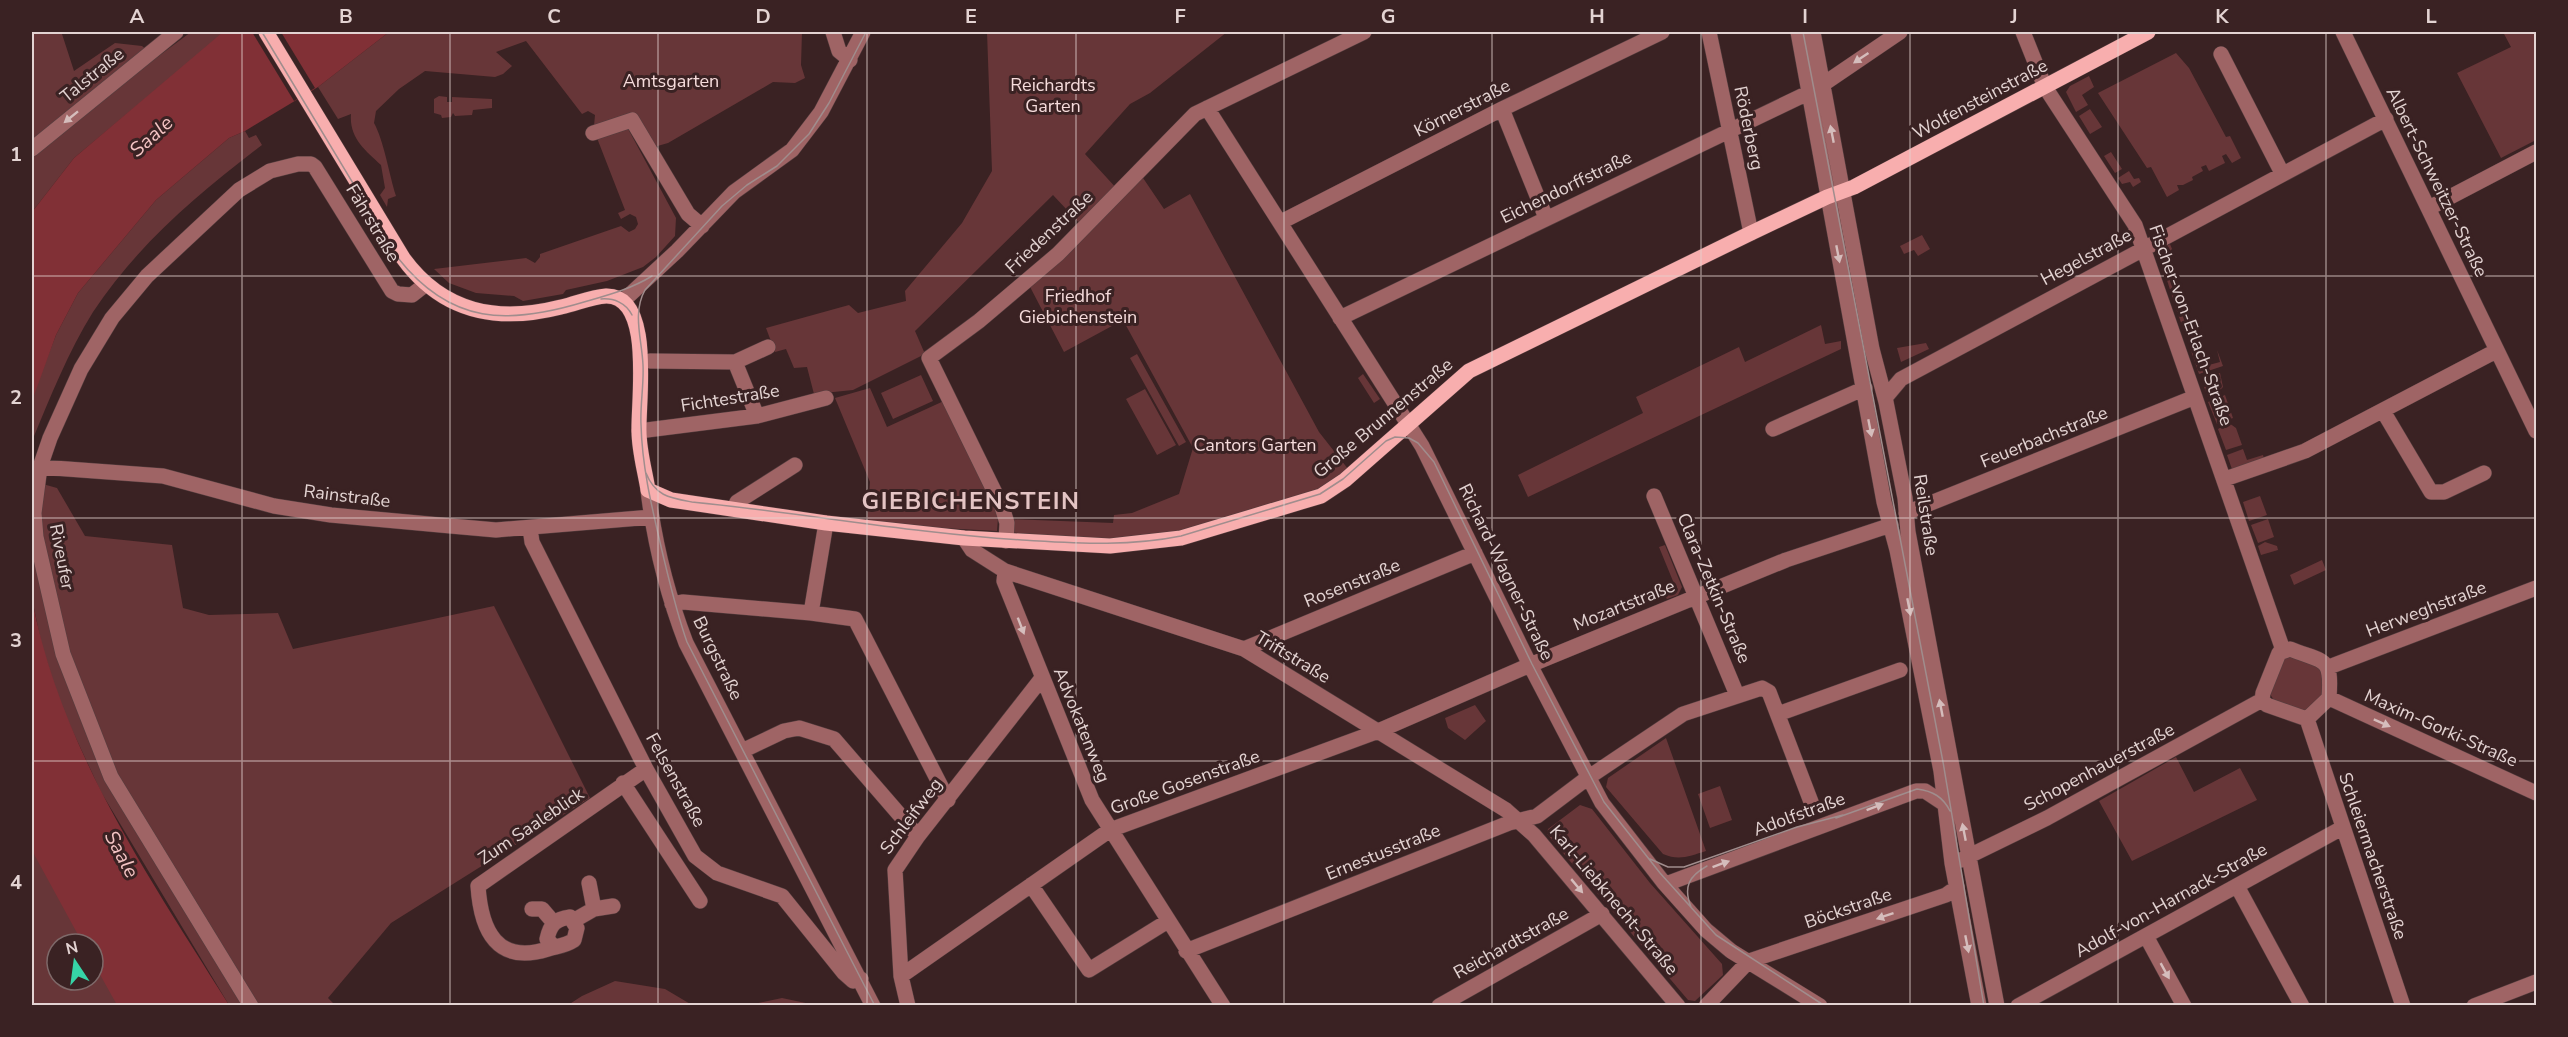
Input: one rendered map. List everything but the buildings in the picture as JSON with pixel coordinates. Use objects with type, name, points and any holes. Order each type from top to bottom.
[{"type":"main road","name":"Fährstraße","points":[[266,32],[403,258],[426,284],[444,297],[464,306],[496,314],[536,313],[600,296],[610,296],[623,301]]},
{"type":"main road","name":"Wolfensteinstraße","points":[[1827,197],[1843,192],[2148,32]]},
{"type":"main road","name":"Große Brunnenstraße","points":[[648,490],[671,500],[826,522],[964,538],[1110,546],[1181,538],[1322,496],[1345,480],[1469,371],[1827,197]]},
{"type":"main road","name":"Burgstraße","points":[[623,301],[634,316],[638,339],[639,431],[648,490]]},
{"type":"street","name":"Talstraße","points":[[32,149],[176,32]]},
{"type":"street","points":[[833,32],[838,51],[850,60]]},
{"type":"street","points":[[623,301],[677,251],[734,192],[792,150],[821,112],[863,32]]},
{"type":"street","name":"Friedenstraße","points":[[1006,541],[1007,523],[1002,507],[929,358],[979,321],[1058,254],[1195,114],[1364,32]]},
{"type":"street","name":"Körnerstraße","points":[[1281,222],[1502,109],[1662,32]]},
{"type":"street","name":"Röderberg","points":[[1709,32],[1751,233]]},
{"type":"street","name":"Reilstraße","points":[[1798,32],[1827,197],[1865,388],[1866,406],[1939,761],[1952,863],[1979,1005]]},
{"type":"street","name":"Reilstraße","points":[[1813,32],[1872,349],[1885,398],[1996,1005]]},
{"type":"street","points":[[1822,85],[1900,32]]},
{"type":"street","name":"Fischer-von-Erlach-Straße","points":[[2023,32],[2045,87],[2135,225],[2145,248],[2283,650]]},
{"type":"street","name":"Albert-Schweitzer-Straße","points":[[2343,32],[2536,431]]},
{"type":"street","points":[[2221,54],[2282,173]]},
{"type":"street","name":"Eichendorffstraße","points":[[1340,318],[1808,93]]},
{"type":"street","name":"Richard-Wagner-Straße","points":[[1207,108],[1427,455],[1530,665],[1602,803],[1666,885],[1706,930],[1749,961],[1820,1005]]},
{"type":"street","points":[[1502,109],[1546,218]]},
{"type":"street","name":"Hegelstraße","points":[[1885,398],[1901,379],[2386,119]]},
{"type":"street","points":[[593,133],[632,120],[688,214],[702,226]]},
{"type":"street","points":[[2429,208],[2536,152]]},
{"type":"street","name":"Fährstraße","points":[[287,166],[306,163],[315,167],[392,291],[412,295],[426,284]]},
{"type":"street","name":"Riveufer","points":[[251,1005],[111,777],[77,694],[61,645],[36,537],[34,513],[40,467],[50,438],[81,369],[118,311],[147,276],[215,210],[253,181],[270,171],[287,166]]},
{"type":"street","points":[[650,361],[735,362],[768,347]]},
{"type":"street","points":[[2224,479],[2305,451],[2496,351]]},
{"type":"street","points":[[735,362],[757,416]]},
{"type":"street","points":[[1879,374],[1888,378],[1901,379]]},
{"type":"street","points":[[1773,429],[1865,388]]},
{"type":"street","name":"Feuerbachstraße","points":[[1906,513],[2195,397]]},
{"type":"street","name":"Fichtestraße","points":[[639,431],[757,416],[826,398]]},
{"type":"street","points":[[2384,411],[2431,492],[2437,494],[2444,492],[2484,473]]},
{"type":"street","points":[[734,508],[737,502],[795,465]]},
{"type":"street","name":"Rainstraße","points":[[40,467],[163,476],[274,506],[331,514],[496,530],[652,517]]},
{"type":"street","name":"Burgstraße","points":[[648,490],[672,604],[686,643],[873,1005]]},
{"type":"street","name":"Clara-Zetkin-Straße","points":[[1654,496],[1737,696]]},
{"type":"street","points":[[811,613],[826,522]]},
{"type":"street","name":"Mozartstraße","points":[[1376,732],[1530,665],[1786,560],[1891,525]]},
{"type":"street","name":"Felsenstraße","points":[[530,528],[532,542],[646,769],[695,856],[717,873],[782,896],[844,973],[853,981],[861,979]]},
{"type":"street","name":"Triftstraße","points":[[964,538],[972,550],[1005,571],[1244,649],[1376,732],[1497,804],[1519,821]]},
{"type":"street","name":"Rosenstraße","points":[[1244,649],[1475,553]]},
{"type":"street","name":"Advokatenweg","points":[[1005,571],[1004,581],[1092,800],[1186,951],[1223,1005]]},
{"type":"street","name":"Herweghstraße","points":[[2329,667],[2536,588]]},
{"type":"street","points":[[672,604],[683,602],[855,619],[948,800]]},
{"type":"street","points":[[2290,649],[2329,667],[2329,698],[2307,719],[2267,705],[2262,700],[2274,666],[2283,650],[2290,649]]},
{"type":"street","points":[[1813,807],[1778,714],[1899,670]]},
{"type":"street","name":"Schleifweg","points":[[908,1005],[902,976],[895,870],[918,836],[1042,678]]},
{"type":"street","name":"Ernestusstraße","points":[[1186,951],[1537,816],[1588,778],[1683,714],[1766,688],[1778,714]]},
{"type":"street","name":"Maxim-Gorki-Straße","points":[[2329,698],[2536,793]]},
{"type":"street","name":"Schopenhauerstraße","points":[[1952,863],[1969,858],[2047,818],[2262,700]]},
{"type":"street","name":"Schleiermacherstraße","points":[[2307,719],[2403,1005]]},
{"type":"street","points":[[742,751],[784,731],[800,728],[834,739],[918,836]]},
{"type":"street","name":"Große Gosenstraße","points":[[902,976],[1110,830],[1376,732]]},
{"type":"street","name":"Zum Saaleblick","points":[[573,921],[577,927],[574,940],[565,946],[533,954],[509,952],[488,934],[480,909],[478,886],[609,797],[623,783],[646,769]]},
{"type":"street","points":[[623,783],[700,901]]},
{"type":"street","name":"Adolfstraße","points":[[1666,885],[1916,791],[1925,791],[1943,803]]},
{"type":"street","name":"Karl-Liebknecht-Straße","points":[[1519,821],[1602,914],[1678,1005]]},
{"type":"street","name":"Adolf-von-Harnack-Straße","points":[[2018,1005],[2342,828]]},
{"type":"street","points":[[589,883],[594,909]]},
{"type":"street","points":[[1030,885],[1089,970],[1168,921]]},
{"type":"street","points":[[2237,886],[2302,1005]]},
{"type":"street","name":"Böckstraße","points":[[1749,961],[1946,895],[1957,887]]},
{"type":"street","points":[[554,948],[547,939],[550,927],[558,919],[570,917],[573,921],[594,909],[613,906]]},
{"type":"street","points":[[532,909],[542,909],[554,923]]},
{"type":"street","name":"Reichardtstraße","points":[[1439,1005],[1602,914]]},
{"type":"street","points":[[2146,936],[2184,1005]]},
{"type":"street","points":[[1706,1005],[1749,961]]},
{"type":"street","points":[[2474,1005],[2536,982]]},
{"type":"green space","points":[[32,32],[62,34],[74,71],[115,43],[142,46],[156,58],[191,32],[225,32],[74,158],[32,212]]},
{"type":"green space","name":"Amtsgarten","points":[[389,32],[802,32],[801,65],[805,78],[795,83],[773,82],[668,143],[654,147],[632,113],[594,126],[595,115],[588,111],[582,114],[526,41],[496,52],[512,66],[503,74],[495,77],[425,71],[399,89],[376,111],[374,123],[384,148],[396,196],[388,199],[387,207],[380,195],[385,188],[381,165],[355,137],[351,114],[338,119],[318,87]]},
{"type":"green space","name":"Reichardts Garten","points":[[987,32],[1227,32],[1150,93],[1130,104],[1085,154],[1118,190],[1082,226],[1053,195],[915,331],[925,354],[853,390],[814,394],[807,367],[794,368],[786,349],[775,352],[766,328],[849,305],[858,313],[906,301],[905,291],[962,223],[992,171]]},
{"type":"green space","points":[[2503,32],[2536,32],[2536,140],[2501,158],[2457,73],[2511,47]]},
{"type":"green space","points":[[2176,53],[2189,68],[2226,137],[2230,136],[2241,158],[2232,163],[2226,154],[2222,156],[2225,163],[2209,171],[2206,165],[2201,167],[2203,171],[2192,177],[2193,180],[2177,185],[2179,190],[2167,197],[2151,167],[2147,168],[2098,93]]},
{"type":"green space","points":[[2089,76],[2094,87],[2082,95],[2088,105],[2076,112],[2066,92],[2070,86]]},
{"type":"green space","points":[[439,96],[447,97],[447,102],[452,102],[452,97],[492,99],[492,108],[473,110],[472,115],[455,116],[453,113],[451,117],[442,118],[441,115],[434,113],[434,99]]},
{"type":"green space","points":[[2090,109],[2102,127],[2090,134],[2079,116]]},
{"type":"green space","points":[[625,123],[676,218],[675,236],[656,257],[643,267],[607,281],[566,290],[563,294],[523,301],[514,296],[476,293],[449,283],[434,269],[526,258],[535,263],[540,254],[621,226],[629,232],[635,229],[638,224],[636,217],[630,214],[621,219],[618,213],[625,210],[597,138]]},
{"type":"green space","points":[[245,131],[249,138],[256,135],[262,145],[170,221],[129,264],[93,312],[67,359],[32,441],[32,401],[37,384],[56,335],[78,293],[156,200],[229,138]]},
{"type":"green space","points":[[2111,152],[2122,169],[2115,173],[2104,156]]},
{"type":"green space","points":[[2129,171],[2134,179],[2139,178],[2141,182],[2133,187],[2130,182],[2122,184],[2118,178]]},
{"type":"green space","name":"Cantors Garten","points":[[1139,172],[1164,209],[1190,194],[1319,432],[1352,474],[1319,493],[1149,540],[1069,538],[1008,532],[1008,519],[1113,523],[1114,515],[1132,513],[1179,494],[1193,448],[1123,320],[1064,352],[1028,283]]},
{"type":"green space","points":[[1922,235],[1930,249],[1918,256],[1914,250],[1904,254],[1900,246]]},
{"type":"green space","points":[[2170,244],[2172,249],[2166,255],[2179,297],[2173,299],[2159,255],[2161,249]]},
{"type":"green space","points":[[2182,303],[2189,325],[2183,328],[2175,306]]},
{"type":"green space","points":[[1821,325],[1825,344],[1841,341],[1841,349],[1528,497],[1518,475],[1643,413],[1636,397],[1739,347],[1745,362]]},
{"type":"green space","points":[[1926,343],[1929,349],[1901,362],[1897,348]]},
{"type":"green space","points":[[2195,345],[2198,347],[2205,366],[2220,362],[2217,350],[2223,366],[2199,374],[2190,348]]},
{"type":"green space","points":[[1137,354],[1186,442],[1179,446],[1130,358]]},
{"type":"green space","points":[[2220,373],[2223,387],[2216,394],[2208,397],[2204,387],[2211,385],[2208,377]]},
{"type":"green space","points":[[1363,374],[1380,399],[1374,403],[1358,378]]},
{"type":"green space","points":[[921,375],[933,401],[893,419],[881,393]]},
{"type":"green space","points":[[870,388],[887,427],[946,400],[999,505],[997,531],[867,524],[870,482],[835,398]]},
{"type":"green space","points":[[1145,389],[1176,445],[1157,455],[1126,399]]},
{"type":"green space","points":[[2225,395],[2233,418],[2217,424],[2208,402]]},
{"type":"green space","points":[[2229,423],[2236,428],[2242,445],[2226,450],[2218,429]]},
{"type":"green space","points":[[2243,449],[2247,460],[2263,455],[2265,462],[2233,472],[2227,455]]},
{"type":"green space","points":[[32,481],[57,488],[85,536],[172,545],[183,608],[209,615],[278,613],[293,649],[494,606],[590,798],[391,923],[328,998],[335,1005],[229,1005],[101,792],[61,706],[42,646],[32,599]]},
{"type":"green space","points":[[2260,496],[2267,515],[2249,521],[2243,502]]},
{"type":"green space","points":[[2268,519],[2274,537],[2258,543],[2251,525]]},
{"type":"green space","points":[[2265,542],[2277,546],[2278,550],[2261,555],[2258,546]]},
{"type":"green space","points":[[1665,545],[1682,587],[1678,595],[1667,599],[1662,592],[1675,586],[1659,547]]},
{"type":"green space","points":[[2322,560],[2326,570],[2294,585],[2290,575]]},
{"type":"green space","points":[[2291,656],[2315,665],[2321,670],[2323,695],[2304,714],[2275,702],[2270,694],[2284,658]]},
{"type":"green space","points":[[1475,705],[1486,721],[1465,740],[1448,728],[1445,718]]},
{"type":"green space","points":[[1666,738],[1706,851],[1684,857],[1663,854],[1606,787],[1608,778]]},
{"type":"green space","points":[[2176,757],[2194,792],[2240,768],[2257,800],[2132,861],[2099,801]]},
{"type":"green space","points":[[1720,786],[1732,820],[1710,828],[1698,794]]},
{"type":"green space","points":[[1580,805],[1592,809],[1650,883],[1722,964],[1723,975],[1695,1001],[1688,1000],[1547,834],[1548,829]]},
{"type":"green space","points":[[32,828],[93,932],[45,932],[45,992],[105,992],[105,952],[136,1005],[32,1005]]},
{"type":"green space","points":[[615,981],[665,989],[692,1005],[568,1005]]},
{"type":"green space","points":[[782,998],[815,1005],[749,1005]]},
{"type":"water","name":"Saale","points":[[223,32],[389,32],[318,87],[245,131],[229,138],[156,200],[78,293],[56,335],[32,401],[32,212],[74,158]]},
{"type":"water","name":"Saale","points":[[32,599],[45,654],[63,708],[86,760],[139,860],[229,1005],[117,1005],[105,984],[105,932],[76,932],[32,848]]},
{"type":"pier","points":[[252,32],[281,32],[315,88],[294,101]]},
{"type":"tram line","points":[[262,32],[398,258],[418,280],[439,296],[460,307],[482,314],[506,316],[530,314],[611,294],[636,285],[652,276]]},
{"type":"tram line","points":[[866,32],[829,103],[809,134],[777,166],[747,185],[722,206],[645,290],[638,317],[643,365],[641,424],[646,474],[668,577],[687,642],[875,1006]]},
{"type":"tram line","points":[[1803,32],[1943,762],[1984,1006]]},
{"type":"tram line","points":[[601,299],[619,302],[632,315]]},
{"type":"tram line","points":[[646,473],[654,487],[664,495],[692,502],[981,537],[1121,543],[1181,536],[1320,494],[1343,479],[1386,441],[1395,437],[1409,438],[1418,443],[1434,462],[1532,664],[1604,802],[1660,873],[1716,935],[1825,1006]]},
{"type":"tram line","points":[[1836,818],[1917,789],[1937,796],[1950,811]]},
{"type":"tram line","points":[[1650,859],[1668,867],[1684,867],[1797,827],[1843,815]]},
{"type":"tram line","points":[[1691,907],[1688,894],[1689,883],[1707,866]]},
{"type":"district","name":"GIEBICHENSTEIN","points":[[971,501]]},
{"type":"park label","name":"Friedhof Giebichenstein","points":[[1078,306]]}]
